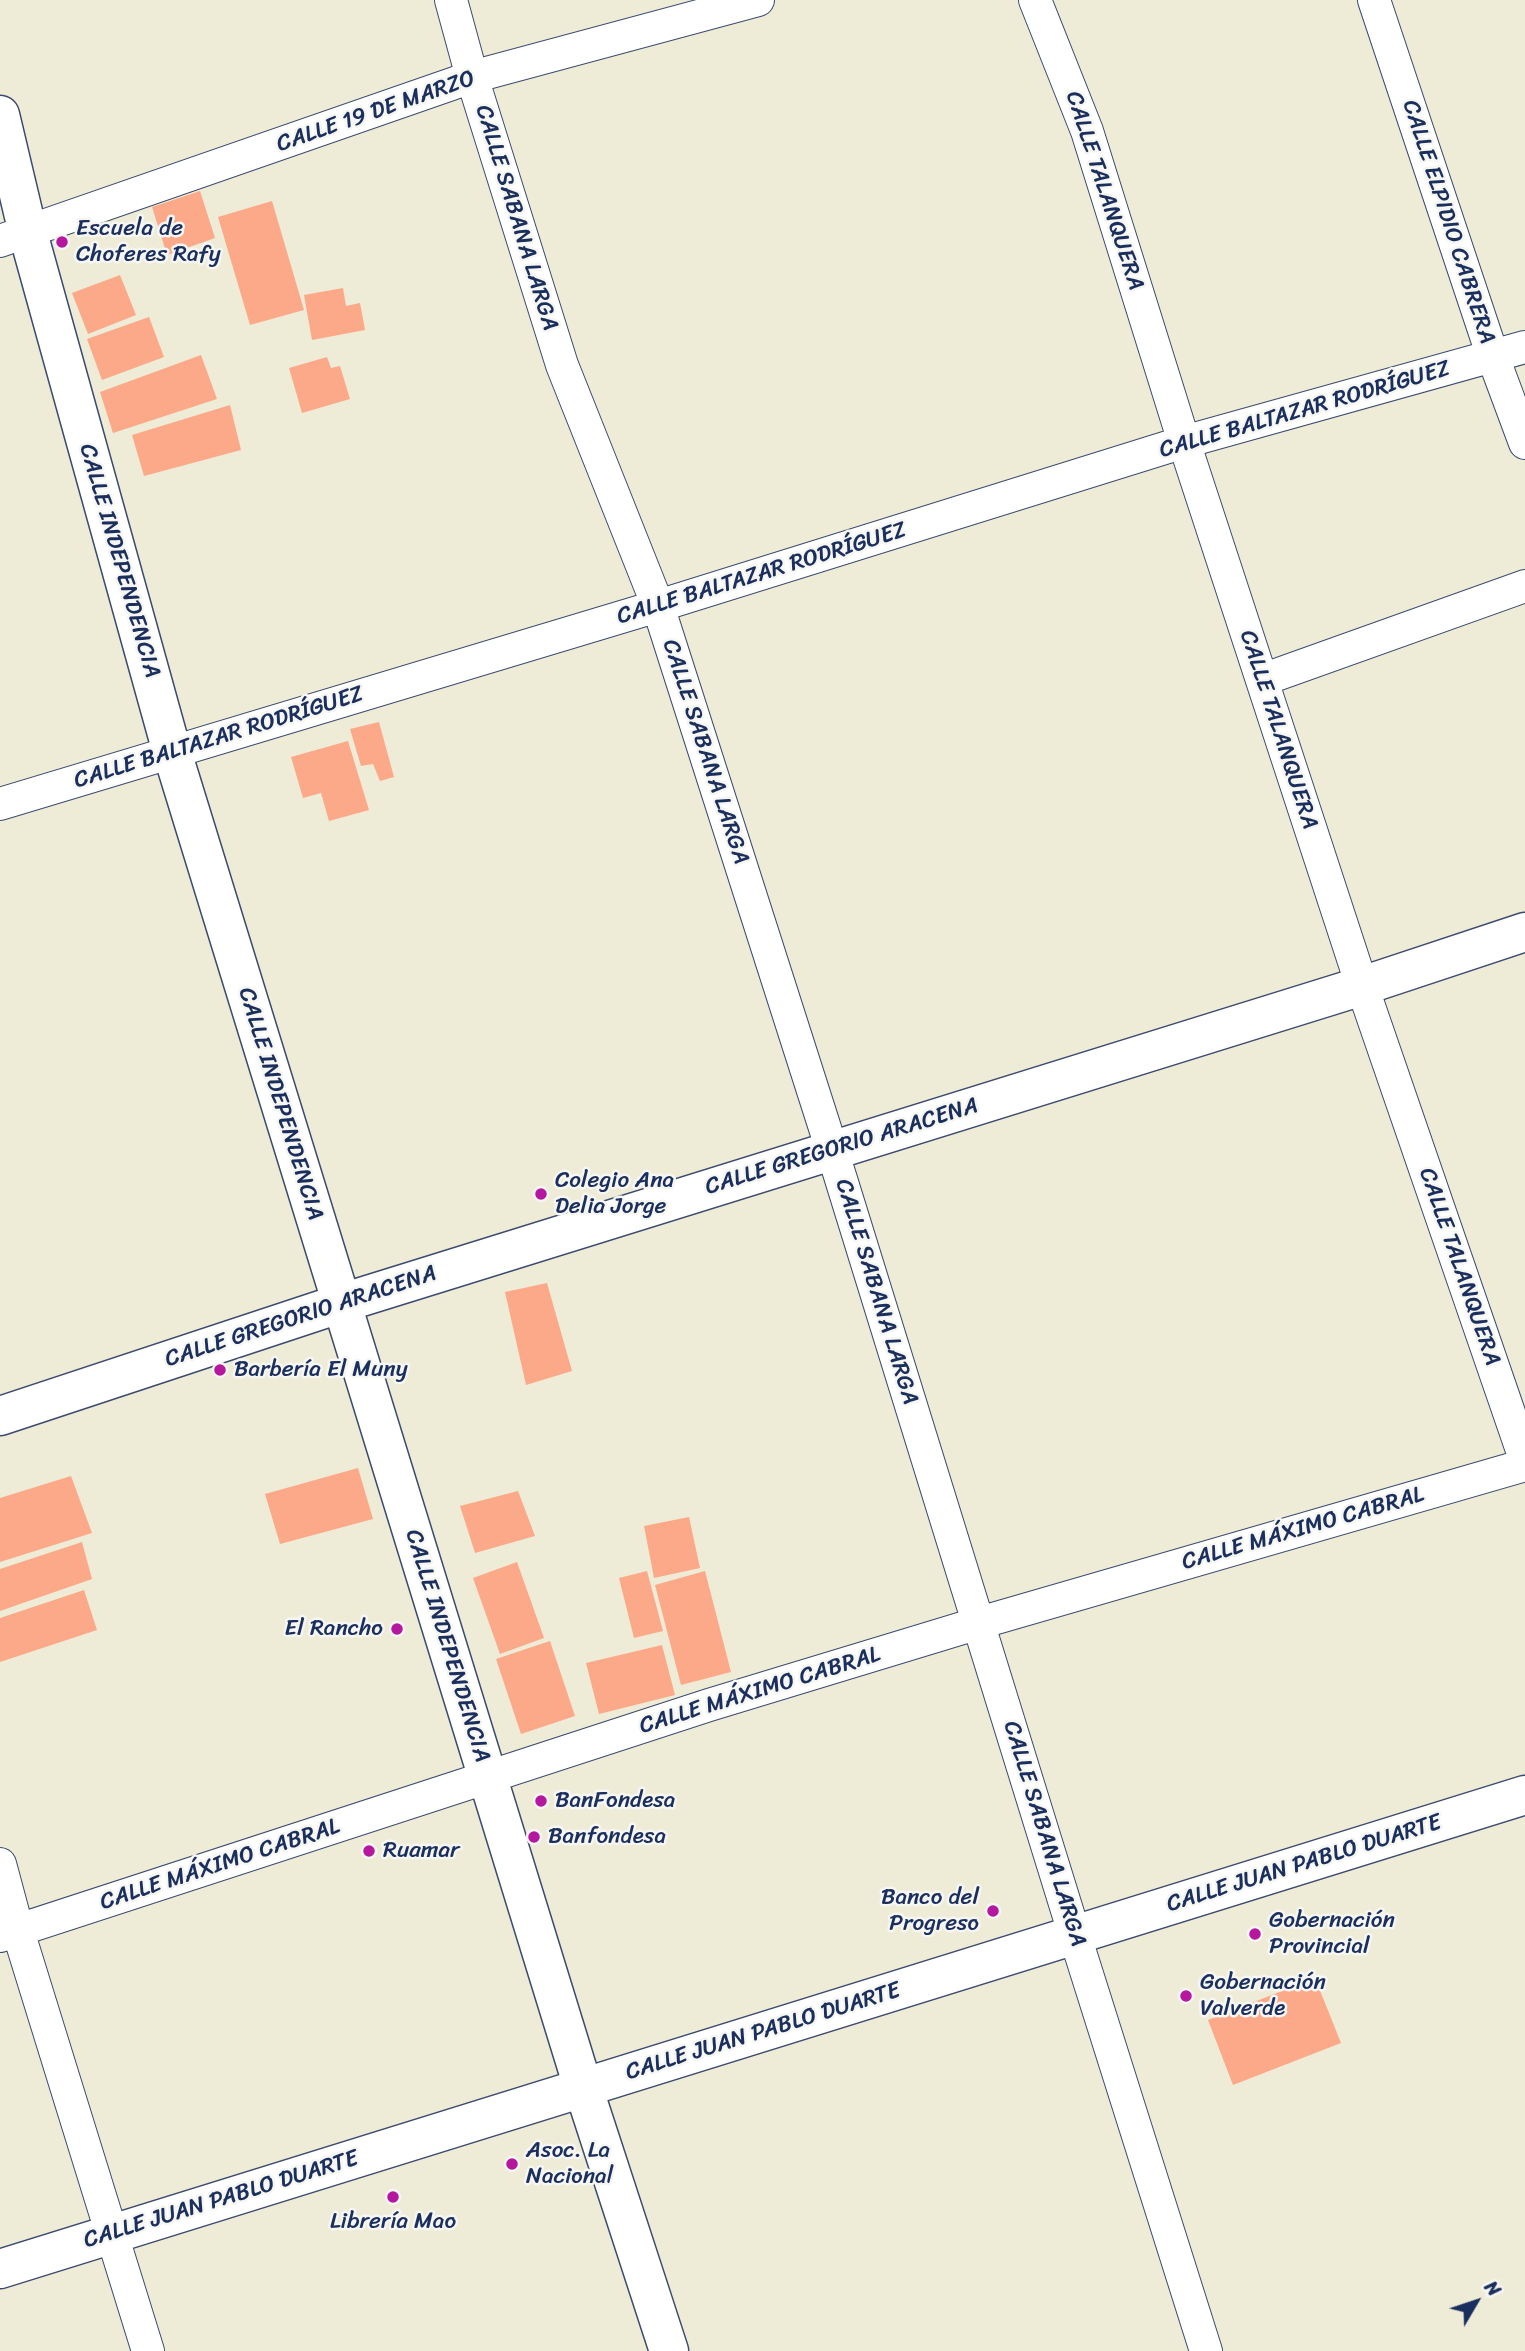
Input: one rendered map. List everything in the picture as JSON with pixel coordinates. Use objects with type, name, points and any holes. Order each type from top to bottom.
[{"type":"street","name":"CALLE SABANA LARGA","points":[[451,0],[472,78],[562,365],[658,606],[832,1150],[1206,2351]]},
{"type":"street","name":"CALLE 19 DE MARZO","points":[[14,237],[472,78],[758,0]]},
{"type":"street","name":"CALLE TALANQUERA","points":[[1035,0],[1087,131],[1184,442],[1362,986],[1525,1459]]},
{"type":"street","name":"CALLE ELPIDIO CABRERA","points":[[1374,0],[1493,357],[1525,443]]},
{"type":"street","name":"CALLE INDEPENDENCIA","points":[[0,115],[14,237],[583,2087],[669,2351]]},
{"type":"street","name":"CALLE BALTAZAR RODRÍGUEZ","points":[[0,804],[658,606],[1184,442],[1525,347]]},
{"type":"street","points":[[1262,680],[1525,586]]},
{"type":"street","name":"CALLE GREGORIO ARACENA","points":[[0,1416],[342,1303],[1362,986],[1525,932]]},
{"type":"street","name":"CALLE MÁXIMO CABRAL","points":[[9,1933],[709,1705],[979,1623],[1525,1465]]},
{"type":"street","name":"CALLE JUAN PABLO DUARTE","points":[[0,2269],[1525,1795]]},
{"type":"street","points":[[0,1864],[9,1933],[112,2235],[148,2351]]},
{"type":"building","points":[[200,191],[215,238],[167,255],[152,207]]},
{"type":"building","points":[[272,201],[304,310],[250,325],[218,217]]},
{"type":"building","points":[[120,275],[136,315],[88,334],[72,293]]},
{"type":"building","points":[[343,288],[346,306],[360,303],[365,330],[312,340],[304,295]]},
{"type":"building","points":[[149,317],[164,357],[102,380],[87,339]]},
{"type":"building","points":[[201,355],[217,399],[113,433],[100,392]]},
{"type":"building","points":[[327,357],[331,368],[340,366],[350,399],[302,413],[289,368]]},
{"type":"building","points":[[230,405],[241,450],[144,476],[132,435]]},
{"type":"building","points":[[379,722],[394,777],[380,781],[373,764],[361,766],[350,729]]},
{"type":"building","points":[[348,741],[369,810],[329,821],[321,793],[303,798],[291,757]]},
{"type":"building","points":[[547,1283],[572,1371],[526,1385],[505,1292]]},
{"type":"building","points":[[358,1468],[373,1519],[280,1544],[265,1494]]},
{"type":"building","points":[[71,1476],[92,1533],[0,1562],[0,1498]]},
{"type":"building","points":[[518,1491],[535,1536],[475,1553],[460,1506]]},
{"type":"building","points":[[689,1517],[700,1568],[654,1578],[644,1526]]},
{"type":"building","points":[[82,1542],[92,1579],[0,1611],[0,1569]]},
{"type":"building","points":[[517,1562],[544,1638],[500,1654],[473,1578]]},
{"type":"building","points":[[647,1571],[663,1631],[634,1638],[619,1578]]},
{"type":"building","points":[[705,1571],[731,1672],[681,1685],[655,1585]]},
{"type":"building","points":[[84,1590],[97,1630],[0,1662],[0,1618]]},
{"type":"building","points":[[550,1641],[575,1716],[521,1734],[496,1659]]},
{"type":"building","points":[[662,1645],[675,1695],[599,1714],[586,1663]]},
{"type":"building","name":"Gobernación Provincial","points":[[1315,1978],[1341,2043],[1233,2085],[1208,2020]]},
{"type":"place","name":"Escuela de Choferes Rafy","points":[[62,242]]},
{"type":"place","name":"Colegio Ana Delia Jorge","points":[[541,1194]]},
{"type":"place","name":"Barbería El Muny","points":[[220,1370]]},
{"type":"place","name":"El Rancho","points":[[397,1629]]},
{"type":"place","name":"BanFondesa","points":[[541,1801]]},
{"type":"place","name":"Banfondesa","points":[[534,1837]]},
{"type":"place","name":"Ruamar","points":[[369,1851]]},
{"type":"place","name":"Banco del Progreso","points":[[993,1911]]},
{"type":"place","name":"Gobernación Provincial","points":[[1255,1934]]},
{"type":"place","name":"Gobernación Valverde","points":[[1186,1996]]},
{"type":"place","name":"Asoc. La Nacional","points":[[512,2164]]},
{"type":"place","name":"Librería Mao","points":[[393,2197]]}]
